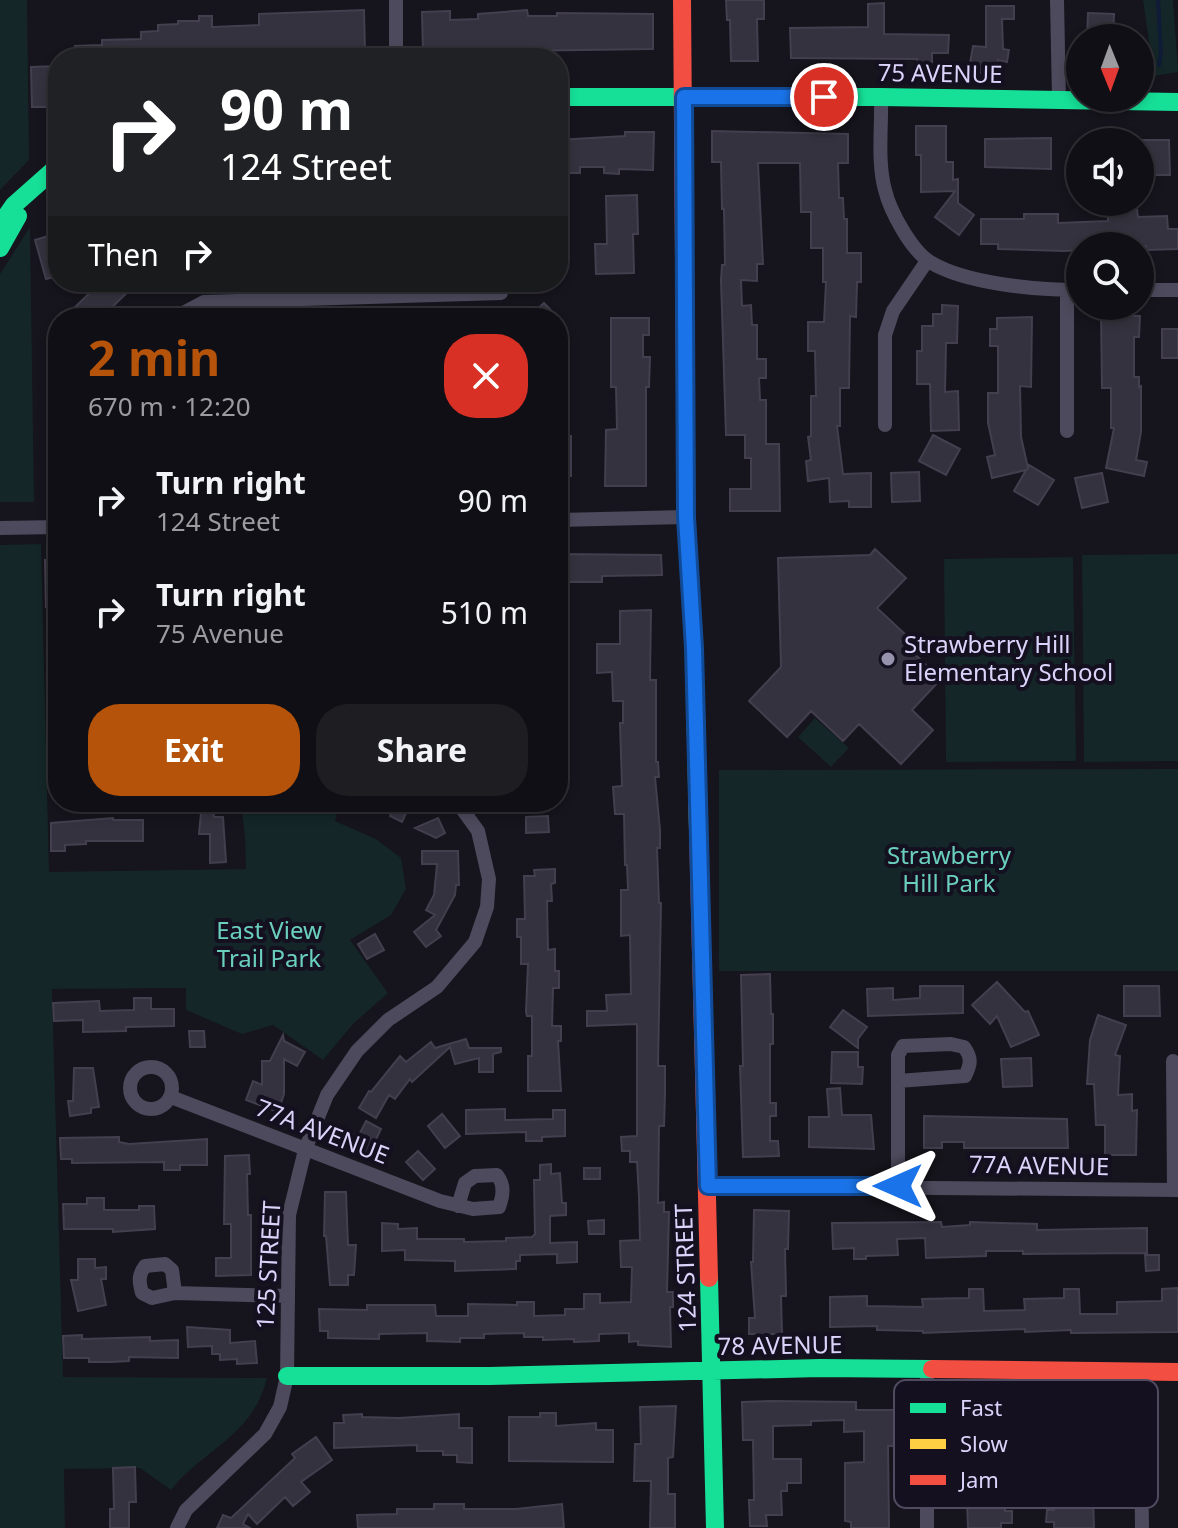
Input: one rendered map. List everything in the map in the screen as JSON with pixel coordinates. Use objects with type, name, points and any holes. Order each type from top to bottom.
[{"type":"street","points":[[396,0],[396,48]]},
{"type":"street","name":"124 STREET","points":[[682,0],[686,517],[694,648],[715,1528]]},
{"type":"street","points":[[1057,0],[1059,99]]},
{"type":"street","name":"75 AVENUE","points":[[568,97],[881,97],[1178,102]]},
{"type":"street","points":[[881,97],[885,191],[893,212],[927,261],[961,276],[979,280],[1066,289]]},
{"type":"street","points":[[0,225],[14,205],[48,175]]},
{"type":"street","points":[[0,248],[34,188]]},
{"type":"street","points":[[885,425],[885,335],[893,311],[927,261]]},
{"type":"street","points":[[1154,290],[1178,290]]},
{"type":"street","points":[[193,308],[204,302],[501,293]]},
{"type":"street","points":[[248,301],[248,308]]},
{"type":"street","points":[[1067,431],[1072,320]]},
{"type":"street","points":[[568,520],[686,517]]},
{"type":"street","points":[[0,528],[48,527]]},
{"type":"street","name":"125 STREET","points":[[177,1528],[186,1510],[265,1434],[280,1407],[287,1376],[289,1215],[305,1150],[327,1095],[357,1051],[388,1020],[437,987],[475,942],[487,907],[489,879],[478,831],[464,812]]},
{"type":"street","points":[[898,1081],[965,1076],[971,1065],[969,1054],[964,1047],[951,1044],[903,1046],[898,1055],[898,1081],[898,1186]]},
{"type":"street","points":[[1173,1061],[1176,1190]]},
{"type":"street","name":"77A AVENUE","points":[[171,1097],[458,1206]]},
{"type":"street","name":"77A AVENUE","points":[[708,1186],[1176,1190]]},
{"type":"street","points":[[175,1293],[287,1296]]},
{"type":"street","name":"78 AVENUE","points":[[287,1376],[497,1376],[820,1368],[1178,1372]]},
{"type":"street","points":[[927,1370],[927,1380]]},
{"type":"street","points":[[1140,1372],[1140,1380]]},
{"type":"street","points":[[1142,1508],[1142,1528]]},
{"type":"green space","points":[[0,0],[27,0],[29,160],[0,190]]},
{"type":"green space","points":[[1143,0],[1173,0],[1178,72],[1154,76],[1154,24],[1146,24]]},
{"type":"green space","points":[[30,227],[34,502],[0,502],[0,274]]},
{"type":"green space","name":"East View Trail Park","points":[[41,544],[49,872],[246,869],[242,812],[337,812],[335,821],[376,839],[401,858],[406,889],[391,915],[350,940],[388,993],[353,1024],[323,1060],[273,1025],[242,1034],[186,1010],[186,988],[52,989],[63,1377],[267,1378],[260,1398],[239,1428],[171,1490],[140,1468],[64,1469],[65,1528],[0,1528],[0,545]]},
{"type":"green space","points":[[1178,554],[1178,761],[1084,762],[1082,555]]},
{"type":"green space","points":[[1073,557],[1076,761],[946,762],[944,559]]},
{"type":"green space","points":[[815,718],[849,748],[831,767],[798,737]]},
{"type":"green space","name":"Strawberry Hill Park","points":[[1178,769],[1178,971],[719,971],[719,770]]},
{"type":"building","points":[[726,0],[764,0],[764,19],[757,19],[758,61],[731,61]]},
{"type":"building","points":[[884,3],[884,34],[949,35],[948,53],[932,53],[932,62],[917,62],[917,59],[791,58],[790,28],[868,27],[868,4]]},
{"type":"building","points":[[986,6],[1014,6],[1014,19],[1002,19],[1003,49],[1009,50],[1007,62],[998,60],[996,75],[973,72],[974,64],[970,63],[973,46],[986,47]]},
{"type":"building","points":[[364,10],[365,48],[75,48],[102,45],[102,40],[141,39],[141,32],[158,31],[158,25],[199,21],[199,16],[212,16],[212,27],[259,25],[259,14]]},
{"type":"building","points":[[527,10],[528,16],[557,16],[557,13],[653,14],[653,49],[423,48],[422,12],[450,11],[450,20],[478,19],[478,14]]},
{"type":"building","points":[[1088,13],[1114,14],[1114,24],[1088,24]]},
{"type":"building","points":[[48,66],[48,107],[32,107],[31,67]]},
{"type":"building","points":[[916,126],[946,126],[946,162],[953,162],[953,180],[958,179],[958,203],[974,215],[959,235],[935,217],[955,191],[921,192],[921,155],[916,155]]},
{"type":"building","points":[[712,131],[848,134],[848,163],[838,163],[839,198],[843,198],[844,219],[847,219],[847,253],[861,253],[861,282],[857,282],[856,317],[850,316],[849,388],[840,388],[840,426],[837,426],[843,474],[871,473],[871,507],[849,507],[849,501],[830,502],[829,478],[808,481],[806,461],[811,460],[808,437],[811,436],[811,396],[816,396],[815,351],[808,351],[808,322],[824,322],[826,282],[823,282],[823,248],[811,248],[811,212],[801,212],[800,163],[758,163],[763,264],[757,264],[757,281],[741,280],[742,306],[751,305],[752,325],[757,325],[757,359],[766,359],[766,378],[759,378],[760,400],[766,400],[766,444],[779,444],[780,511],[730,511],[730,489],[751,489],[751,458],[745,458],[745,435],[726,435],[721,280],[722,265],[725,265],[724,209],[721,162],[712,162]]},
{"type":"building","points":[[625,132],[654,132],[653,170],[619,169],[619,174],[604,173],[604,167],[580,167],[580,173],[568,173],[568,139],[625,136]]},
{"type":"building","points":[[1051,138],[1051,169],[985,167],[985,139]]},
{"type":"building","points":[[1154,140],[1169,140],[1170,175],[1154,175]]},
{"type":"building","points":[[637,195],[638,234],[633,234],[634,273],[596,274],[595,244],[607,244],[606,196]]},
{"type":"building","points":[[1024,214],[1058,214],[1058,223],[1108,221],[1108,216],[1167,216],[1168,229],[1178,229],[1178,249],[1154,250],[1154,232],[1066,232],[1066,251],[998,249],[998,244],[981,244],[981,219],[1024,219]]},
{"type":"building","points":[[48,236],[48,278],[46,279],[35,240]]},
{"type":"building","points":[[91,292],[128,292],[111,308],[74,308]]},
{"type":"building","points":[[942,305],[958,306],[957,343],[946,343],[945,392],[958,391],[959,430],[931,431],[930,384],[917,384],[917,351],[922,351],[922,326],[933,326],[933,314],[942,314]]},
{"type":"building","points":[[1032,317],[1031,387],[1020,386],[1021,437],[1028,468],[1029,465],[1054,480],[1038,505],[1014,491],[1026,470],[992,478],[987,457],[995,455],[988,423],[988,393],[998,393],[998,346],[990,346],[990,329],[997,329],[997,318]]},
{"type":"building","points":[[611,318],[649,318],[649,335],[643,335],[643,357],[650,357],[649,387],[646,387],[646,486],[605,486],[606,430],[617,429],[616,387],[611,387]]},
{"type":"building","points":[[1101,320],[1140,320],[1139,337],[1134,337],[1134,377],[1139,377],[1141,386],[1141,432],[1136,460],[1147,462],[1144,476],[1106,468],[1114,428],[1111,428],[1111,388],[1102,388]]},
{"type":"building","points":[[1162,329],[1178,329],[1178,358],[1162,358]]},
{"type":"building","points":[[933,435],[960,449],[946,475],[919,461]]},
{"type":"building","points":[[568,436],[571,436],[571,476],[568,476]]},
{"type":"building","points":[[919,472],[920,501],[892,502],[891,473]]},
{"type":"building","points":[[1102,473],[1108,502],[1082,508],[1075,478]]},
{"type":"building","name":"Strawberry Hill Elementary School","points":[[875,549],[906,578],[877,608],[906,635],[901,641],[941,679],[912,710],[933,730],[901,764],[859,724],[843,741],[811,711],[787,737],[749,701],[781,667],[778,558],[870,555]]},
{"type":"building","points":[[568,554],[661,555],[662,575],[602,576],[602,582],[568,582]]},
{"type":"building","points":[[45,560],[48,560],[48,607],[46,607]]},
{"type":"building","points":[[651,610],[650,680],[656,680],[656,762],[659,777],[655,777],[660,830],[660,848],[657,848],[661,903],[658,1066],[665,1066],[664,1126],[659,1126],[658,1203],[664,1202],[664,1212],[669,1212],[667,1292],[673,1292],[673,1307],[670,1307],[671,1347],[629,1342],[629,1333],[599,1334],[599,1341],[574,1342],[574,1339],[524,1337],[524,1333],[484,1334],[484,1338],[460,1338],[460,1342],[427,1341],[427,1333],[379,1334],[379,1339],[328,1338],[328,1331],[320,1331],[319,1309],[367,1310],[367,1305],[435,1305],[436,1316],[468,1316],[468,1304],[517,1305],[517,1302],[534,1302],[534,1316],[565,1315],[565,1309],[584,1309],[584,1294],[600,1294],[600,1303],[631,1302],[632,1267],[621,1267],[620,1241],[640,1240],[637,1162],[630,1162],[630,1151],[622,1151],[621,1137],[637,1136],[637,1024],[587,1026],[587,1011],[607,1011],[606,995],[631,994],[630,935],[621,936],[621,890],[628,890],[624,814],[615,814],[613,787],[622,786],[620,723],[623,723],[623,701],[613,701],[612,672],[597,673],[597,644],[620,644],[620,611]]},
{"type":"building","points":[[201,812],[214,812],[214,817],[223,817],[226,862],[210,863],[210,834],[199,834]]},
{"type":"building","points":[[392,812],[406,812],[402,822],[390,816]]},
{"type":"building","points":[[548,816],[549,832],[526,833],[526,817]]},
{"type":"building","points":[[113,818],[143,820],[143,841],[86,841],[86,844],[65,845],[65,851],[51,851],[51,823]]},
{"type":"building","points":[[438,818],[445,833],[436,838],[415,828]]},
{"type":"building","points":[[422,851],[458,851],[459,885],[456,885],[455,895],[436,930],[441,936],[426,947],[414,932],[435,915],[426,910],[434,895],[437,864],[422,864]]},
{"type":"building","points":[[555,869],[555,883],[551,884],[552,901],[547,901],[548,950],[555,949],[555,971],[559,971],[559,988],[553,988],[552,1026],[561,1026],[561,1041],[558,1041],[561,1091],[528,1091],[532,1016],[527,1016],[526,1012],[528,964],[521,964],[517,919],[525,919],[524,876],[535,876],[534,870]]},
{"type":"building","points":[[375,934],[384,950],[367,959],[358,944]]},
{"type":"building","points":[[770,974],[773,1044],[770,1044],[770,1103],[776,1103],[776,1116],[770,1116],[770,1141],[778,1141],[779,1156],[743,1157],[741,975]]},
{"type":"building","points":[[997,982],[1025,1012],[1028,1011],[1039,1035],[1011,1047],[997,1016],[990,1024],[972,1005]]},
{"type":"building","points":[[920,986],[963,986],[963,1013],[868,1016],[867,989],[893,988],[893,1000],[920,998]]},
{"type":"building","points":[[1124,986],[1159,986],[1160,1016],[1124,1016]]},
{"type":"building","points":[[134,998],[151,998],[151,1009],[174,1009],[174,1026],[83,1032],[83,1020],[54,1021],[53,1003],[99,1001],[100,1011],[134,1010]]},
{"type":"building","points":[[843,1010],[867,1027],[858,1039],[858,1048],[830,1027]]},
{"type":"building","points":[[1098,1015],[1126,1025],[1115,1055],[1120,1056],[1118,1095],[1132,1094],[1132,1111],[1137,1110],[1136,1155],[1105,1155],[1105,1125],[1096,1125],[1094,1084],[1087,1084],[1090,1040]]},
{"type":"building","points":[[189,1031],[204,1031],[205,1047],[190,1047]]},
{"type":"building","points":[[283,1035],[284,1041],[305,1052],[297,1066],[284,1059],[284,1094],[278,1112],[246,1100],[253,1081],[262,1085],[262,1061],[270,1061]]},
{"type":"building","points":[[466,1039],[469,1048],[501,1048],[501,1052],[493,1054],[493,1072],[479,1072],[479,1058],[455,1064],[450,1047],[412,1082],[410,1079],[395,1099],[389,1095],[376,1118],[359,1108],[369,1091],[400,1056],[406,1062],[431,1042],[435,1048]]},
{"type":"building","points":[[832,1052],[858,1052],[858,1067],[863,1067],[862,1084],[831,1083]]},
{"type":"building","points":[[1031,1058],[1032,1086],[1003,1087],[1001,1059]]},
{"type":"building","points":[[74,1068],[93,1068],[99,1107],[91,1108],[91,1113],[70,1116],[68,1101],[73,1101]]},
{"type":"building","points":[[840,1088],[842,1115],[871,1115],[874,1149],[809,1147],[809,1117],[829,1117],[827,1089]]},
{"type":"building","points":[[505,1109],[505,1120],[553,1119],[553,1110],[565,1110],[565,1136],[526,1141],[526,1132],[466,1134],[466,1110]]},
{"type":"building","points":[[442,1114],[460,1136],[445,1148],[428,1126]]},
{"type":"building","points":[[924,1116],[1067,1119],[1068,1148],[964,1148],[964,1142],[942,1142],[942,1148],[924,1148]]},
{"type":"building","points":[[366,1121],[381,1129],[369,1154],[342,1141],[347,1131],[358,1137]]},
{"type":"building","points":[[119,1137],[119,1142],[129,1144],[207,1139],[207,1165],[180,1165],[180,1170],[164,1170],[164,1162],[72,1163],[72,1159],[61,1159],[60,1138]]},
{"type":"building","points":[[418,1151],[435,1169],[423,1180],[406,1162]]},
{"type":"building","points":[[249,1155],[251,1275],[216,1276],[216,1258],[231,1258],[231,1224],[224,1224],[225,1156]]},
{"type":"building","points":[[551,1164],[551,1174],[560,1173],[566,1215],[550,1216],[550,1243],[577,1242],[577,1262],[557,1263],[557,1254],[520,1255],[516,1269],[455,1271],[455,1261],[405,1260],[405,1250],[382,1251],[382,1223],[398,1224],[398,1229],[417,1228],[417,1239],[464,1239],[464,1242],[532,1237],[535,1234],[534,1180],[540,1180],[540,1165]]},
{"type":"building","points":[[584,1168],[600,1168],[600,1179],[584,1179]]},
{"type":"building","points":[[325,1192],[346,1192],[348,1245],[356,1245],[354,1275],[348,1275],[348,1285],[330,1285],[324,1236]]},
{"type":"building","points":[[87,1198],[104,1198],[104,1210],[139,1210],[139,1206],[154,1206],[155,1229],[113,1232],[113,1229],[64,1229],[63,1204],[87,1204]]},
{"type":"building","points":[[754,1210],[789,1211],[788,1249],[785,1249],[786,1296],[781,1296],[782,1334],[749,1334],[749,1318],[755,1318],[751,1262]]},
{"type":"building","points":[[604,1220],[604,1234],[589,1234],[588,1221]]},
{"type":"building","points":[[941,1222],[942,1227],[970,1225],[970,1222],[1037,1224],[1037,1230],[1147,1228],[1147,1253],[1023,1254],[1023,1251],[986,1251],[986,1256],[926,1258],[925,1238],[897,1239],[898,1255],[866,1256],[866,1259],[854,1259],[854,1248],[833,1249],[832,1223]]},
{"type":"building","points":[[1145,1255],[1159,1255],[1159,1270],[1146,1271]]},
{"type":"building","points":[[78,1259],[95,1259],[95,1268],[106,1267],[106,1279],[101,1279],[106,1305],[78,1311],[71,1280],[78,1280]]},
{"type":"building","points":[[1178,1288],[1178,1332],[1071,1333],[1071,1330],[1025,1332],[1025,1329],[923,1333],[877,1330],[877,1326],[830,1327],[830,1297],[867,1296],[867,1306],[923,1307],[922,1299],[969,1298],[969,1289],[983,1289],[984,1311],[1025,1310],[1024,1299],[1064,1298],[1064,1289],[1079,1289],[1080,1314],[1117,1314],[1117,1302],[1162,1301],[1162,1289]]},
{"type":"building","points":[[187,1327],[230,1330],[230,1343],[255,1341],[257,1363],[237,1364],[237,1359],[220,1360],[220,1354],[212,1354],[212,1346],[188,1347]]},
{"type":"building","points":[[82,1335],[82,1339],[150,1337],[150,1341],[178,1340],[178,1358],[129,1357],[129,1361],[89,1362],[89,1358],[64,1358],[63,1336]]},
{"type":"building","points":[[742,1402],[856,1402],[856,1410],[894,1410],[894,1446],[888,1446],[889,1528],[851,1528],[851,1522],[845,1521],[845,1463],[864,1462],[864,1431],[844,1432],[844,1420],[773,1426],[773,1459],[801,1459],[801,1483],[787,1483],[787,1491],[781,1491],[782,1515],[766,1515],[767,1526],[750,1526],[749,1500],[754,1500],[753,1440],[743,1440]]},
{"type":"building","points":[[676,1406],[673,1457],[668,1458],[668,1494],[675,1494],[675,1528],[650,1528],[651,1481],[634,1481],[635,1444],[641,1444],[640,1407]]},
{"type":"building","points":[[540,1413],[556,1413],[556,1426],[596,1423],[596,1430],[613,1430],[613,1462],[509,1461],[509,1417],[540,1417]]},
{"type":"building","points":[[362,1414],[362,1417],[399,1418],[459,1414],[459,1428],[472,1428],[472,1463],[457,1462],[457,1455],[443,1455],[443,1451],[417,1451],[417,1445],[334,1448],[334,1423],[344,1423],[343,1415]]},
{"type":"building","points":[[316,1437],[332,1460],[301,1482],[310,1492],[293,1506],[285,1497],[257,1524],[248,1514],[243,1524],[250,1528],[217,1528],[223,1515],[231,1518],[295,1458],[292,1454]]},
{"type":"building","points":[[135,1467],[136,1502],[129,1502],[129,1528],[110,1528],[110,1509],[114,1509],[113,1468]]},
{"type":"building","points":[[434,1504],[464,1504],[464,1509],[516,1509],[562,1504],[564,1528],[358,1528],[357,1515],[397,1514],[397,1509],[434,1509]]},
{"type":"building","points":[[967,1508],[1005,1508],[1005,1511],[1012,1511],[1012,1523],[1001,1523],[1001,1528],[968,1528]]},
{"type":"building","points":[[1093,1508],[1094,1528],[1054,1528],[1054,1522],[1046,1522],[1047,1510]]},
{"type":"waterway","points":[[1158,0],[1159,65]]},
{"type":"traffic: fast","points":[[568,97],[881,97],[1178,102]]},
{"type":"traffic: fast","points":[[0,225],[14,205],[48,175]]},
{"type":"traffic: fast","points":[[0,248],[18,216]]},
{"type":"traffic: fast","points":[[709,1278],[715,1528]]},
{"type":"traffic: fast","points":[[287,1376],[932,1369]]},
{"type":"traffic: slow","points":[[686,512],[694,648],[698,830]]},
{"type":"traffic: jam","points":[[682,0],[686,512]]},
{"type":"traffic: jam","points":[[698,830],[709,1278]]},
{"type":"traffic: jam","points":[[932,1369],[1178,1372]]},
{"type":"place","name":"Strawberry Hill Elementary School","points":[[888,659]]},
{"type":"route","points":[[824,97],[684,97],[686,517],[694,648],[708,1186],[898,1186]]}]
